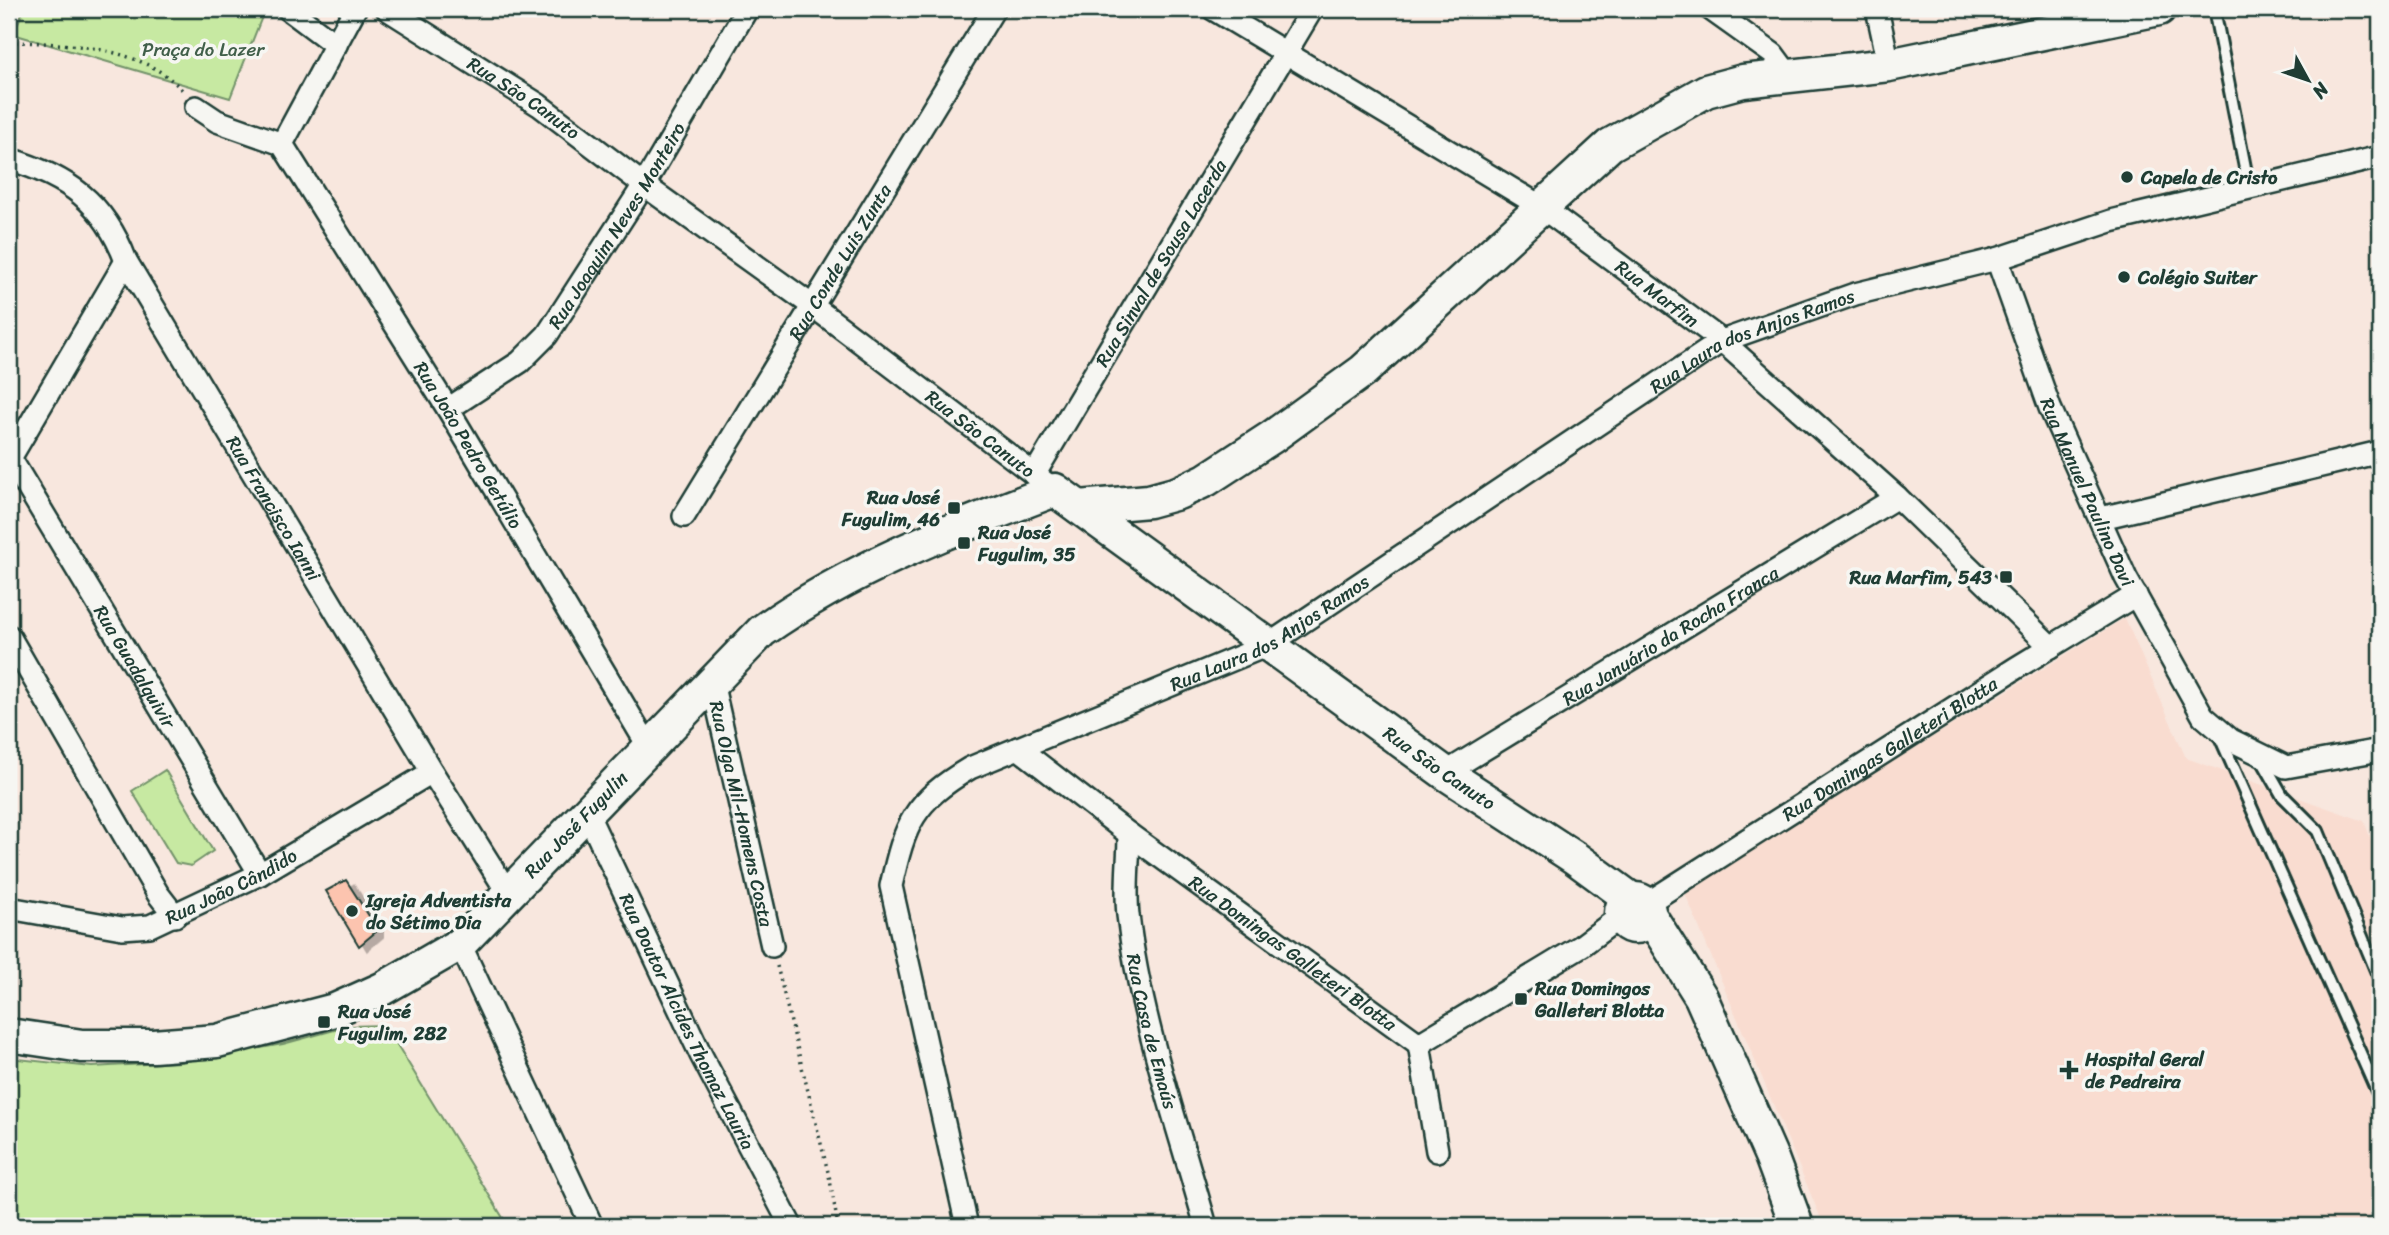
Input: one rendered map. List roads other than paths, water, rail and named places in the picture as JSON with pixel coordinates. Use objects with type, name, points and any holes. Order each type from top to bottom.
[{"type":"street","points":[[288,9],[336,45]]},
{"type":"street","points":[[196,107],[217,121],[282,144],[355,9]]},
{"type":"street","name":"Rua São Canuto","points":[[387,9],[539,105],[1268,645],[1445,773],[1575,858],[1632,914],[1701,997],[1771,1156],[1797,1226]]},
{"type":"street","name":"Rua Joaquim Neves Monteiro","points":[[447,409],[520,362],[547,335],[644,185],[747,9]]},
{"type":"street","name":"Rua Conde Luis Zunta","points":[[684,516],[994,9]]},
{"type":"street","name":"Rua Marfim","points":[[1213,9],[1539,206],[1722,341],[1896,497],[2051,647]]},
{"type":"street","name":"Rua Sinval de Sousa Lacerda","points":[[1056,490],[1311,9]]},
{"type":"street","points":[[1710,9],[1773,54],[1790,77]]},
{"type":"street","points":[[1877,9],[1889,65]]},
{"type":"street","name":"Rua José Fugulin","points":[[9,1035],[82,1046],[153,1046],[217,1041],[335,1010],[382,989],[460,944],[588,815],[762,631],[802,603],[899,554],[1056,490],[1149,501],[1178,493],[1217,473],[1323,402],[1363,371],[1539,206],[1610,145],[1706,91],[1743,81],[1889,65],[2159,9]]},
{"type":"street","name":"Rua João Pedro Getúlio","points":[[282,144],[447,409],[650,749]]},
{"type":"street","name":"Rua Laura dos Anjos Ramos","points":[[967,1226],[891,886],[902,836],[916,811],[941,786],[970,768],[1268,645],[1722,341],[1855,294],[1997,259],[2111,221],[2380,157]]},
{"type":"street","name":"Rua Francisco Ianni","points":[[9,159],[62,181],[89,200],[106,217],[127,261],[432,772],[509,893]]},
{"type":"street","name":"Rua Manuel Paulino Davi","points":[[1997,259],[2050,408],[2136,596],[2210,723]]},
{"type":"street","points":[[10,459],[127,261]]},
{"type":"street","points":[[2101,518],[2380,452]]},
{"type":"street","name":"Rua Guadalquivir","points":[[10,459],[260,874]]},
{"type":"street","name":"Rua Januário da Rocha Franca","points":[[1445,773],[1896,497]]},
{"type":"street","name":"Rua Domingas Galleteri Blotta","points":[[1018,748],[1129,834],[1419,1044],[1581,946],[2051,647],[2136,596]]},
{"type":"street","points":[[9,636],[151,882],[175,916]]},
{"type":"street","name":"Rua Olga Mil-Homens Costa","points":[[712,682],[772,946]]},
{"type":"street","points":[[2210,723],[2260,756],[2277,765],[2295,768],[2380,750]]},
{"type":"street","name":"Rua João Cândido","points":[[9,908],[122,928],[150,926],[260,874],[432,772]]},
{"type":"street","name":"Rua Doutor Alcides Thomaz Lauria","points":[[588,815],[701,1055],[791,1226]]},
{"type":"street","name":"Rua Casa de Emaús","points":[[1129,834],[1128,912],[1133,947],[1149,1019],[1205,1223]]},
{"type":"street","points":[[460,944],[592,1226]]},
{"type":"street","points":[[1419,1044],[1437,1151]]},
{"type":"lane","points":[[2214,9],[2249,188]]},
{"type":"lane","points":[[2210,723],[2380,1098]]},
{"type":"lane","points":[[2260,756],[2282,795],[2318,831],[2380,980]]},
{"type":"place","name":"Capela de Cristo","points":[[2127,177]]},
{"type":"place","name":"Colégio Suiter","points":[[2124,277]]},
{"type":"place","name":"Rua José Fugulim, 46","points":[[954,508]]},
{"type":"place","name":"Rua José Fugulim, 35","points":[[964,543]]},
{"type":"place","name":"Rua Marfim, 543","points":[[2006,577]]},
{"type":"place","name":"Igreja Adventista do Sétimo Dia","points":[[352,911]]},
{"type":"place","name":"Rua Domingos Galleteri Blotta","points":[[1521,999]]},
{"type":"place","name":"Rua José Fugulim, 282","points":[[324,1022]]},
{"type":"place","name":"Hospital Geral de Pedreira","points":[[2069,1070]]},
{"type":"park label","name":"Praça do Lazer","points":[[203,49]]}]
